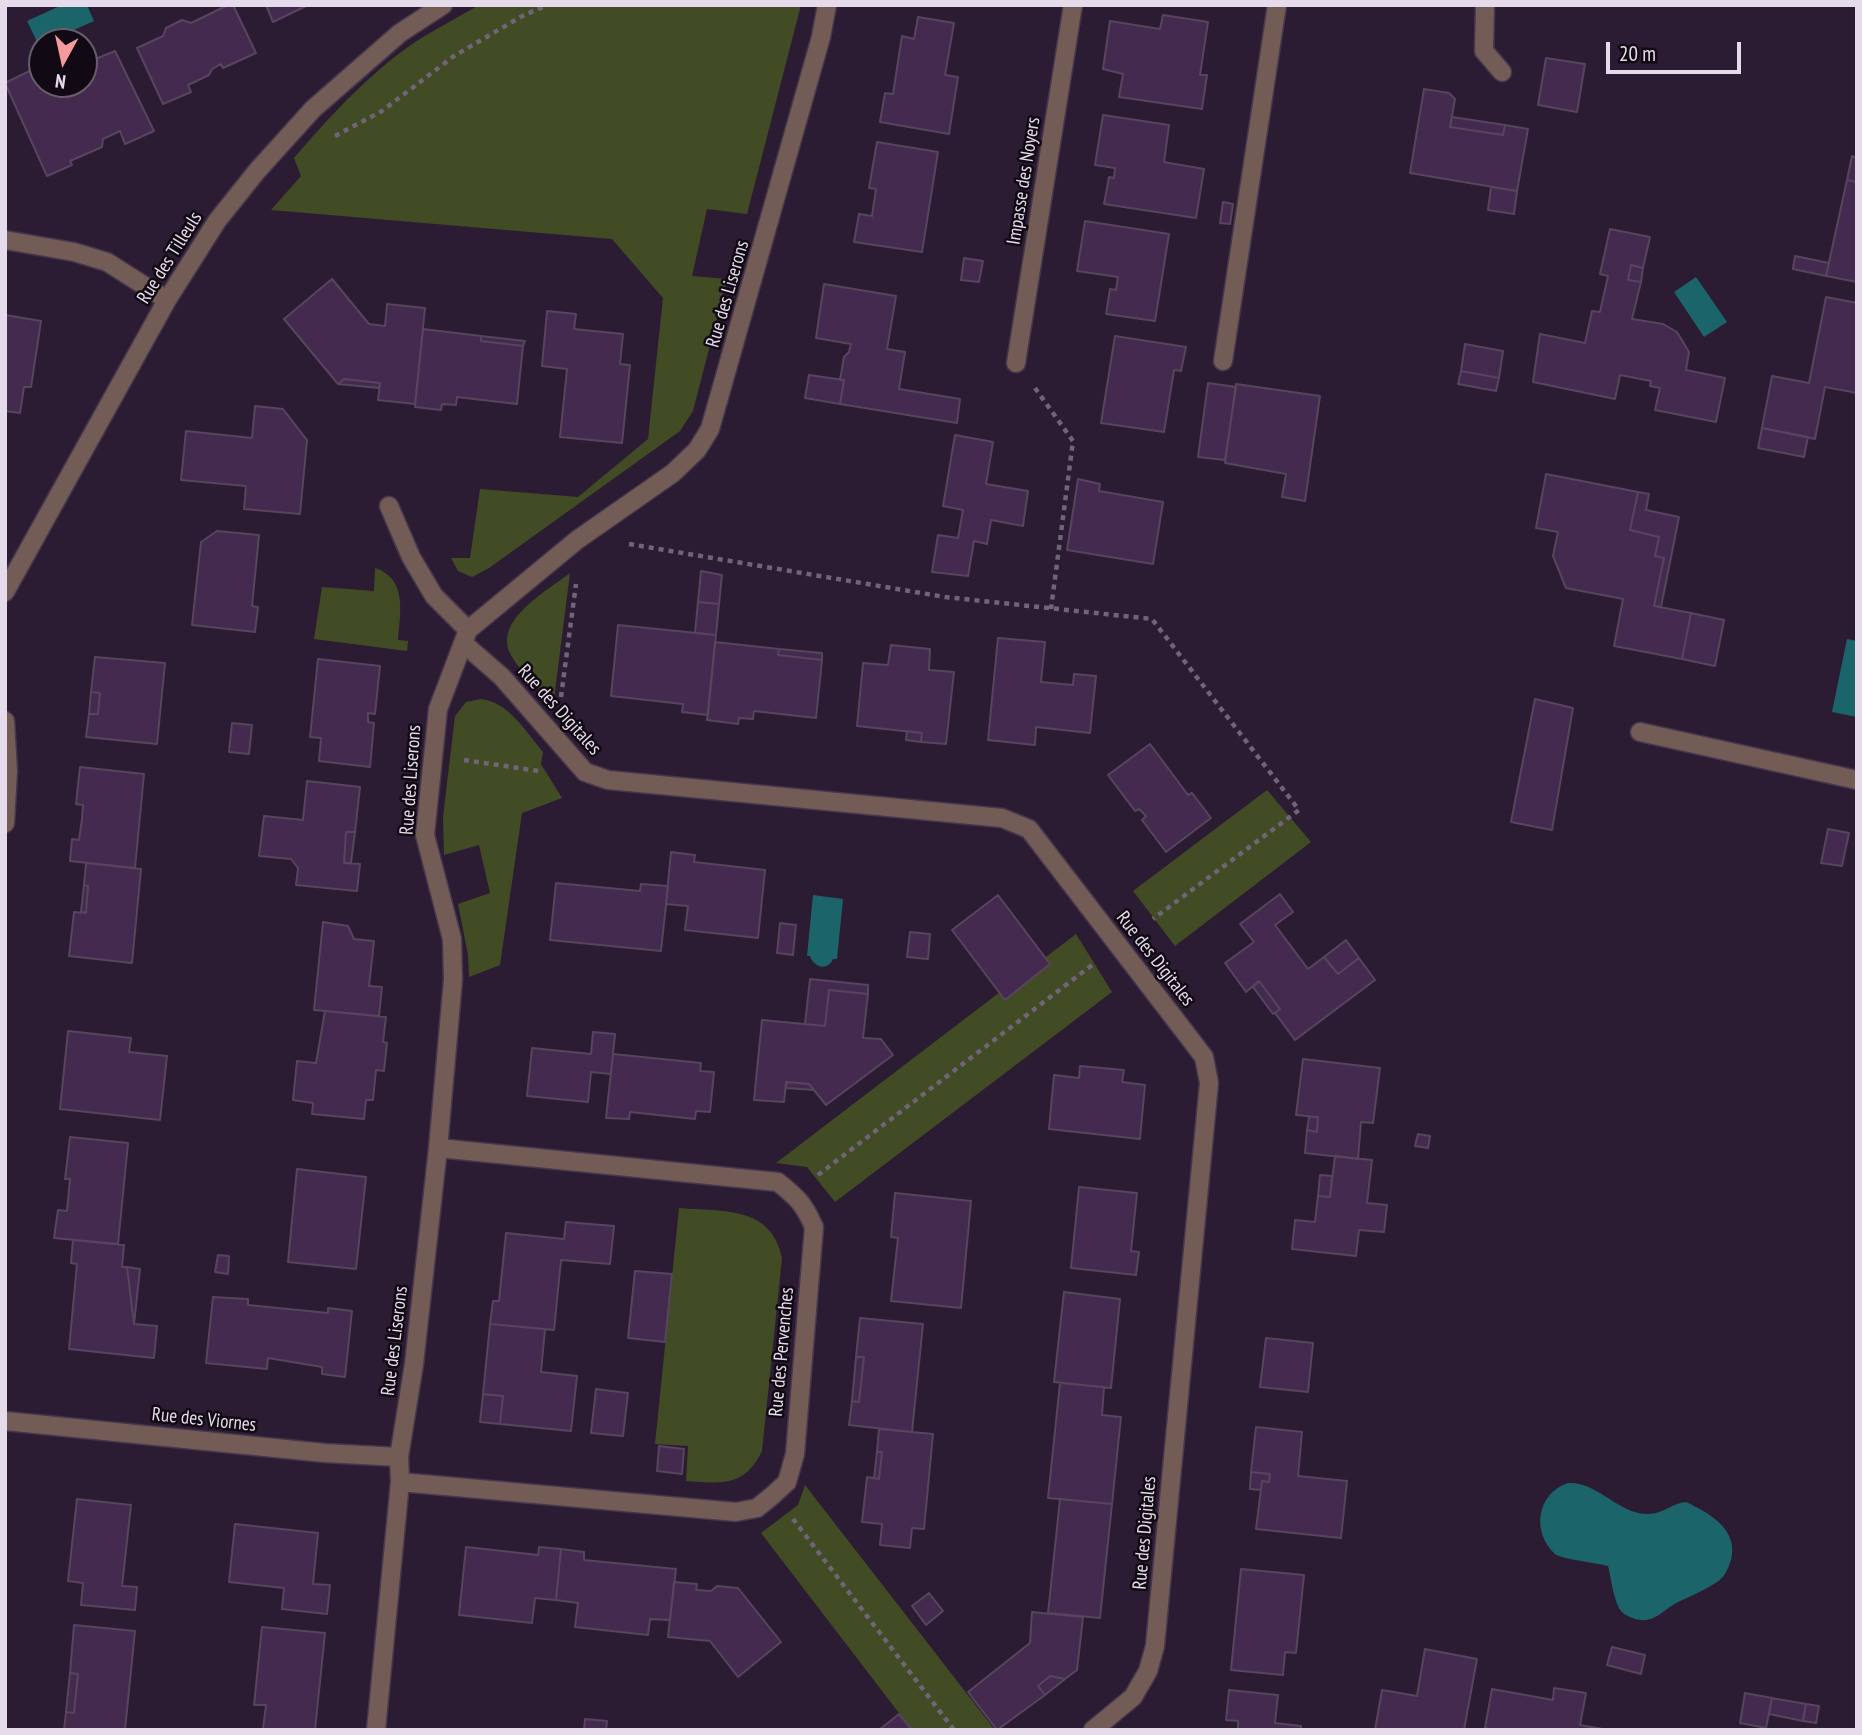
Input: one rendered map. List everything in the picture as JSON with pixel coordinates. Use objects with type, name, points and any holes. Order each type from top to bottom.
[{"type":"street","name":"Rue des Tilleuls","points":[[5,592],[167,300],[217,222],[257,171],[313,109],[400,33],[443,5]]},
{"type":"street","name":"Rue des Liserons","points":[[376,1730],[400,1482],[399,1457],[412,1383],[453,980],[452,939],[425,835],[438,709],[465,636],[577,540],[673,473],[697,450],[710,429],[821,37],[827,5]]},
{"type":"street","name":"Impasse des Noyers","points":[[1016,363],[1073,5]]},
{"type":"street","points":[[1223,361],[1277,5]]},
{"type":"street","points":[[1485,5],[1484,51],[1502,72]]},
{"type":"street","points":[[5,240],[74,252],[107,262],[167,300]]},
{"type":"street","name":"Rue des Digitales","points":[[389,506],[411,557],[434,596],[465,636],[585,772],[608,780],[1002,818],[1029,829],[1204,1057],[1209,1083],[1155,1646],[1148,1671],[1133,1697],[1093,1730]]},
{"type":"street","points":[[5,721],[8,771],[5,823]]},
{"type":"street","points":[[1640,732],[1857,780]]},
{"type":"street","name":"Rue des Pervenches","points":[[400,1482],[736,1512],[757,1508],[780,1489],[787,1482],[795,1454],[814,1227],[804,1206],[778,1182],[438,1148]]},
{"type":"street","name":"Rue des Viornes","points":[[5,1421],[325,1453],[399,1457]]},
{"type":"path","points":[[325,142],[382,111],[454,56],[524,15],[548,5]]},
{"type":"path","points":[[1016,363],[1073,440],[1051,608]]},
{"type":"path","points":[[629,544],[945,597],[1152,619],[1299,810],[1153,919]]},
{"type":"path","points":[[560,708],[577,572]]},
{"type":"path","points":[[456,759],[549,772]]},
{"type":"path","points":[[812,1179],[1096,962]]},
{"type":"path","points":[[789,1514],[954,1730]]},
{"type":"shaded area","points":[[62,5],[87,5],[94,21],[78,28],[30,28],[27,21]]},
{"type":"shaded area","points":[[479,5],[801,5],[747,214],[707,209],[692,276],[727,279],[693,411],[680,431],[489,568],[472,577],[458,571],[451,558],[470,558],[480,489],[578,497],[648,439],[663,298],[612,239],[271,210],[301,176],[294,158],[354,93],[405,49]]},
{"type":"shaded area","points":[[1696,277],[1727,322],[1704,337],[1674,292]]},
{"type":"shaded area","points":[[375,568],[386,573],[397,588],[400,598],[398,640],[408,641],[407,651],[314,639],[322,587],[374,591]]},
{"type":"shaded area","points":[[570,573],[553,707],[515,662],[507,642],[509,630],[525,608]]},
{"type":"shaded area","points":[[1847,639],[1857,641],[1857,717],[1832,712]]},
{"type":"shaded area","points":[[481,699],[509,712],[523,727],[543,752],[541,764],[562,798],[522,813],[500,965],[469,977],[468,955],[458,904],[490,893],[479,845],[444,855],[443,817],[455,716],[466,702]]},
{"type":"shaded area","points":[[1267,790],[1311,842],[1175,946],[1133,891]]},
{"type":"shaded area","points":[[813,895],[843,899],[837,959],[821,967],[807,956]]},
{"type":"shaded area","points":[[1076,934],[1112,992],[835,1202],[807,1167],[776,1163]]},
{"type":"shaded area","points":[[679,1208],[728,1212],[756,1220],[767,1228],[776,1241],[782,1258],[762,1451],[747,1472],[730,1481],[686,1481],[688,1446],[655,1444]]},
{"type":"shaded area","points":[[1568,1483],[1590,1488],[1638,1513],[1654,1514],[1686,1502],[1704,1511],[1720,1524],[1731,1539],[1731,1560],[1726,1573],[1712,1585],[1651,1619],[1627,1616],[1617,1603],[1608,1566],[1559,1556],[1547,1545],[1540,1525],[1544,1504],[1558,1488]]},
{"type":"shaded area","points":[[805,1485],[995,1730],[912,1730],[761,1533],[798,1505]]},
{"type":"building","points":[[233,5],[256,53],[223,68],[221,64],[212,69],[209,75],[188,85],[191,92],[163,104],[137,48],[163,36],[166,28],[182,20],[191,23]]},
{"type":"building","points":[[266,5],[308,5],[273,22]]},
{"type":"building","points":[[1163,15],[1208,22],[1200,75],[1207,75],[1202,109],[1119,97],[1123,74],[1103,69],[1110,21],[1160,29]]},
{"type":"building","points":[[918,17],[954,23],[945,75],[958,77],[949,134],[880,122],[885,93],[893,94],[902,36],[914,39]]},
{"type":"building","points":[[115,51],[154,131],[125,144],[120,131],[103,139],[102,147],[70,161],[72,165],[47,176],[5,83],[28,72],[28,98],[98,98],[98,58]]},
{"type":"building","points":[[1546,58],[1585,64],[1577,112],[1538,105]]},
{"type":"building","points":[[1424,89],[1449,93],[1455,99],[1450,127],[1503,135],[1505,125],[1528,129],[1517,191],[1410,173]]},
{"type":"building","points":[[1103,115],[1169,125],[1164,162],[1204,169],[1196,218],[1104,204],[1109,177],[1114,178],[1115,168],[1095,165]]},
{"type":"building","points":[[1452,117],[1505,125],[1503,135],[1450,127]]},
{"type":"building","points":[[877,142],[938,152],[922,252],[854,242],[859,214],[872,216],[876,189],[869,188]]},
{"type":"building","points":[[1852,156],[1857,158],[1857,182],[1847,180]]},
{"type":"building","points":[[1847,180],[1857,182],[1857,282],[1826,276]]},
{"type":"building","points":[[1491,187],[1517,191],[1514,214],[1488,210]]},
{"type":"building","points":[[1223,202],[1233,204],[1230,224],[1220,223]]},
{"type":"building","points":[[1085,221],[1169,234],[1155,321],[1106,314],[1110,289],[1116,290],[1118,277],[1077,271]]},
{"type":"building","points":[[1610,229],[1650,237],[1643,268],[1631,265],[1628,280],[1641,282],[1632,319],[1663,324],[1677,332],[1689,352],[1686,370],[1725,378],[1716,422],[1655,410],[1660,388],[1650,386],[1651,381],[1620,375],[1615,399],[1533,382],[1540,334],[1585,343],[1592,311],[1600,312],[1608,276],[1600,274]]},
{"type":"building","points":[[1795,256],[1829,263],[1826,276],[1793,269]]},
{"type":"building","points":[[964,258],[983,261],[979,282],[961,280]]},
{"type":"building","points":[[1631,265],[1643,268],[1641,282],[1628,280]]},
{"type":"building","points":[[332,279],[369,324],[385,326],[387,304],[425,308],[415,404],[378,400],[380,383],[344,379],[338,384],[284,319]]},
{"type":"building","points":[[824,284],[896,296],[887,349],[905,352],[899,389],[960,399],[957,423],[840,404],[844,357],[851,344],[816,338]]},
{"type":"building","points":[[1826,297],[1857,303],[1857,393],[1825,387],[1815,439],[1762,428],[1772,376],[1809,383]]},
{"type":"building","points":[[547,311],[576,314],[574,329],[623,334],[620,364],[630,365],[622,443],[560,437],[567,369],[542,366]]},
{"type":"building","points":[[5,315],[41,321],[31,387],[24,387],[20,413],[5,411]]},
{"type":"building","points":[[423,329],[481,336],[481,341],[523,346],[517,404],[457,397],[456,405],[442,404],[441,410],[415,407]]},
{"type":"building","points":[[481,336],[525,341],[523,346],[481,341]]},
{"type":"building","points":[[1115,336],[1186,347],[1181,371],[1174,370],[1164,432],[1101,423]]},
{"type":"building","points":[[1465,344],[1503,351],[1499,378],[1461,371]]},
{"type":"building","points":[[1461,371],[1499,378],[1496,391],[1458,384]]},
{"type":"building","points":[[809,375],[844,380],[840,404],[805,398]]},
{"type":"building","points":[[344,379],[380,383],[379,388],[338,384]]},
{"type":"building","points":[[1208,383],[1236,387],[1225,460],[1198,457]]},
{"type":"building","points":[[1236,384],[1320,396],[1305,501],[1282,497],[1286,474],[1225,463]]},
{"type":"building","points":[[255,406],[283,409],[307,440],[300,514],[244,509],[246,486],[181,480],[186,431],[252,438]]},
{"type":"building","points":[[1762,428],[1808,437],[1804,457],[1758,448]]},
{"type":"building","points":[[955,435],[993,442],[986,484],[1028,491],[1023,526],[991,520],[987,544],[974,541],[968,576],[932,572],[938,535],[958,538],[963,510],[943,506]]},
{"type":"building","points":[[1546,474],[1638,492],[1630,530],[1659,537],[1655,556],[1664,558],[1654,606],[1691,613],[1682,659],[1614,646],[1623,599],[1566,588],[1553,556],[1558,532],[1536,528]]},
{"type":"building","points":[[1078,479],[1100,484],[1099,491],[1163,502],[1153,564],[1067,550]]},
{"type":"building","points":[[1638,492],[1649,494],[1646,510],[1679,517],[1661,607],[1654,606],[1664,558],[1655,556],[1659,537],[1630,530]]},
{"type":"building","points":[[217,531],[259,535],[252,606],[258,607],[255,632],[192,625],[201,542]]},
{"type":"building","points":[[701,571],[722,575],[719,604],[698,602]]},
{"type":"building","points":[[698,602],[719,604],[716,635],[695,633]]},
{"type":"building","points":[[1691,613],[1724,620],[1715,666],[1682,659]]},
{"type":"building","points":[[618,625],[716,635],[708,715],[682,712],[683,704],[611,696]]},
{"type":"building","points":[[998,638],[1045,642],[1041,682],[1073,685],[1074,674],[1096,676],[1090,733],[1036,727],[1035,745],[988,740]]},
{"type":"building","points":[[715,642],[779,649],[778,655],[822,660],[816,718],[754,711],[753,719],[739,718],[738,724],[707,720]]},
{"type":"building","points":[[891,645],[930,649],[929,670],[954,672],[946,744],[921,742],[922,733],[857,726],[863,663],[888,665]]},
{"type":"building","points":[[779,649],[822,653],[822,660],[778,655]]},
{"type":"building","points":[[95,657],[165,663],[157,744],[86,737],[89,714],[98,714],[100,693],[91,692]]},
{"type":"building","points":[[318,659],[380,666],[375,714],[368,713],[368,722],[374,723],[370,767],[319,761],[321,738],[310,737]]},
{"type":"building","points":[[91,692],[100,693],[98,714],[89,714]]},
{"type":"building","points":[[1535,699],[1573,708],[1552,830],[1511,822]]},
{"type":"building","points":[[232,723],[252,725],[249,754],[229,752]]},
{"type":"building","points":[[907,731],[922,733],[921,742],[906,740]]},
{"type":"building","points":[[1150,744],[1188,795],[1192,793],[1211,818],[1166,852],[1142,820],[1146,816],[1139,809],[1135,811],[1108,775]]},
{"type":"building","points":[[80,767],[144,774],[135,868],[70,861],[72,839],[79,840],[82,819],[83,805],[76,804]]},
{"type":"building","points":[[307,781],[360,787],[355,832],[346,832],[344,863],[360,864],[357,891],[296,885],[298,868],[291,859],[259,856],[264,816],[303,820]]},
{"type":"building","points":[[1828,829],[1849,833],[1842,866],[1821,863]]},
{"type":"building","points":[[346,832],[355,832],[351,863],[344,863]]},
{"type":"building","points":[[671,852],[695,855],[694,862],[765,870],[758,938],[685,930],[688,906],[666,904]]},
{"type":"building","points":[[86,863],[141,869],[132,963],[69,956],[74,912],[86,913]]},
{"type":"building","points":[[556,883],[640,891],[641,884],[668,886],[661,951],[550,940]]},
{"type":"building","points":[[84,885],[88,886],[86,913],[81,912]]},
{"type":"building","points":[[1280,894],[1293,912],[1275,925],[1308,969],[1324,957],[1338,974],[1359,958],[1375,980],[1295,1040],[1275,1013],[1280,1009],[1259,981],[1246,992],[1225,963],[1254,942],[1240,924]]},
{"type":"building","points":[[998,895],[1050,964],[1005,1000],[952,930]]},
{"type":"building","points":[[323,922],[348,926],[354,939],[374,941],[369,986],[382,987],[379,1016],[314,1010]]},
{"type":"building","points":[[780,923],[796,925],[793,955],[777,953]]},
{"type":"building","points":[[910,932],[930,934],[928,959],[907,957]]},
{"type":"building","points":[[1346,940],[1359,958],[1338,974],[1324,957]]},
{"type":"building","points":[[810,979],[868,985],[868,994],[829,990],[825,1026],[805,1024]]},
{"type":"building","points":[[1259,981],[1280,1009],[1273,1014],[1253,987]]},
{"type":"building","points":[[829,990],[868,994],[863,1038],[881,1039],[893,1055],[826,1105],[809,1084],[786,1082],[784,1102],[754,1100],[762,1020],[825,1026]]},
{"type":"building","points":[[325,1011],[386,1017],[384,1071],[376,1070],[373,1100],[366,1100],[364,1119],[312,1114],[313,1103],[293,1100],[297,1061],[316,1063]]},
{"type":"building","points":[[68,1031],[131,1038],[129,1052],[167,1056],[160,1120],[60,1109]]},
{"type":"building","points":[[593,1032],[615,1034],[611,1074],[591,1072],[588,1102],[527,1096],[532,1048],[591,1054]]},
{"type":"building","points":[[613,1054],[701,1063],[700,1071],[714,1072],[710,1112],[696,1111],[695,1119],[630,1112],[629,1119],[606,1118]]},
{"type":"building","points":[[1303,1059],[1380,1068],[1373,1123],[1361,1122],[1358,1159],[1305,1153],[1307,1130],[1317,1132],[1318,1117],[1296,1115]]},
{"type":"building","points":[[1080,1066],[1124,1070],[1122,1082],[1145,1085],[1140,1139],[1049,1129],[1054,1075],[1079,1078]]},
{"type":"building","points":[[787,1082],[809,1084],[814,1090],[786,1088]]},
{"type":"building","points":[[1309,1117],[1318,1117],[1317,1132],[1307,1130]]},
{"type":"building","points":[[1418,1134],[1430,1136],[1428,1148],[1415,1146]]},
{"type":"building","points":[[70,1137],[128,1143],[118,1244],[54,1238],[58,1210],[67,1211],[70,1179],[65,1179]]},
{"type":"building","points":[[1335,1156],[1372,1160],[1367,1203],[1387,1205],[1384,1232],[1359,1230],[1356,1256],[1292,1249],[1295,1220],[1315,1222],[1318,1196],[1330,1197]]},
{"type":"building","points":[[297,1169],[366,1177],[356,1269],[288,1262]]},
{"type":"building","points":[[1320,1175],[1332,1176],[1330,1197],[1318,1196]]},
{"type":"building","points":[[1079,1187],[1137,1193],[1131,1251],[1139,1252],[1136,1275],[1071,1268]]},
{"type":"building","points":[[895,1193],[971,1201],[961,1308],[891,1301],[898,1238],[891,1237]]},
{"type":"building","points":[[566,1222],[614,1226],[610,1264],[561,1260],[554,1330],[490,1324],[493,1301],[499,1301],[506,1233],[564,1239]]},
{"type":"building","points":[[73,1240],[124,1245],[122,1267],[127,1267],[134,1324],[157,1326],[154,1358],[69,1349],[77,1264],[71,1263]]},
{"type":"building","points":[[218,1255],[229,1256],[228,1274],[215,1272]]},
{"type":"building","points":[[127,1267],[140,1269],[134,1324]]},
{"type":"building","points":[[635,1271],[672,1274],[665,1342],[628,1338]]},
{"type":"building","points":[[1064,1292],[1120,1299],[1111,1388],[1054,1382]]},
{"type":"building","points":[[213,1297],[248,1299],[248,1305],[328,1313],[328,1308],[352,1311],[345,1377],[322,1374],[322,1367],[268,1358],[267,1369],[206,1363]]},
{"type":"building","points":[[860,1318],[923,1324],[912,1432],[849,1425],[852,1401],[859,1402],[864,1357],[856,1357]]},
{"type":"building","points":[[490,1324],[545,1329],[541,1372],[577,1376],[571,1431],[500,1424],[503,1396],[483,1394]]},
{"type":"building","points":[[1266,1338],[1313,1343],[1308,1392],[1260,1387]]},
{"type":"building","points":[[856,1357],[864,1357],[859,1402],[852,1401]]},
{"type":"building","points":[[1060,1383],[1104,1387],[1102,1415],[1121,1417],[1112,1504],[1048,1498]]},
{"type":"building","points":[[596,1389],[628,1393],[623,1436],[591,1433]]},
{"type":"building","points":[[483,1394],[503,1396],[500,1424],[480,1422]]},
{"type":"building","points":[[1256,1427],[1302,1432],[1298,1476],[1347,1481],[1341,1538],[1256,1529],[1262,1481],[1269,1482],[1270,1474],[1251,1472]]},
{"type":"building","points":[[879,1429],[933,1434],[924,1529],[912,1528],[910,1548],[880,1545],[882,1524],[862,1522],[867,1477],[879,1479],[882,1452],[877,1452]]},
{"type":"building","points":[[659,1446],[684,1449],[682,1474],[657,1471]]},
{"type":"building","points":[[877,1452],[882,1452],[879,1479],[874,1478]]},
{"type":"building","points":[[1251,1472],[1270,1474],[1269,1482],[1262,1481],[1261,1490],[1250,1489]]},
{"type":"building","points":[[77,1499],[131,1505],[122,1586],[137,1587],[135,1610],[81,1605],[83,1583],[68,1581]]},
{"type":"building","points":[[1060,1499],[1112,1504],[1100,1618],[1048,1613]]},
{"type":"building","points":[[235,1524],[318,1533],[313,1584],[330,1585],[327,1614],[282,1609],[284,1588],[229,1582]]},
{"type":"building","points":[[466,1547],[538,1555],[539,1547],[561,1549],[556,1600],[535,1598],[532,1623],[459,1615]]},
{"type":"building","points":[[561,1549],[584,1552],[584,1560],[676,1569],[670,1620],[650,1619],[648,1635],[575,1627],[578,1603],[556,1600]]},
{"type":"building","points":[[1241,1569],[1304,1575],[1296,1653],[1285,1652],[1283,1675],[1231,1670]]},
{"type":"building","points":[[674,1582],[697,1584],[696,1590],[711,1591],[717,1586],[738,1588],[781,1642],[738,1677],[710,1641],[668,1637]]},
{"type":"building","points":[[929,1593],[943,1611],[926,1625],[912,1606]]},
{"type":"building","points":[[1032,1612],[1083,1617],[1077,1670],[1065,1679],[1050,1676],[1038,1686],[1045,1695],[997,1730],[968,1692],[1030,1643]]},
{"type":"building","points":[[74,1625],[135,1631],[125,1730],[64,1730],[66,1712],[74,1713],[78,1674],[70,1673]]},
{"type":"building","points":[[262,1627],[325,1633],[315,1730],[263,1729],[266,1705],[254,1705]]},
{"type":"building","points":[[1612,1647],[1645,1655],[1641,1674],[1607,1665]]},
{"type":"building","points":[[1425,1649],[1477,1659],[1464,1730],[1375,1730],[1382,1690],[1417,1696]]},
{"type":"building","points":[[70,1673],[78,1674],[74,1713],[66,1712]]},
{"type":"building","points":[[1050,1676],[1065,1679],[1045,1695],[1038,1686]]},
{"type":"building","points":[[1554,1688],[1586,1693],[1580,1725],[1608,1730],[1485,1728],[1492,1689],[1553,1700]]},
{"type":"building","points":[[1229,1690],[1278,1695],[1275,1723],[1301,1726],[1301,1730],[1238,1730],[1238,1721],[1226,1720]]},
{"type":"building","points":[[1745,1693],[1772,1698],[1766,1728],[1740,1723]]},
{"type":"building","points":[[1772,1698],[1806,1704],[1803,1721],[1769,1714]]},
{"type":"building","points":[[1806,1704],[1819,1706],[1816,1723],[1803,1721]]},
{"type":"building","points":[[899,1714],[912,1730],[879,1730]]},
{"type":"building","points":[[585,1719],[607,1721],[606,1730],[584,1730]]}]
